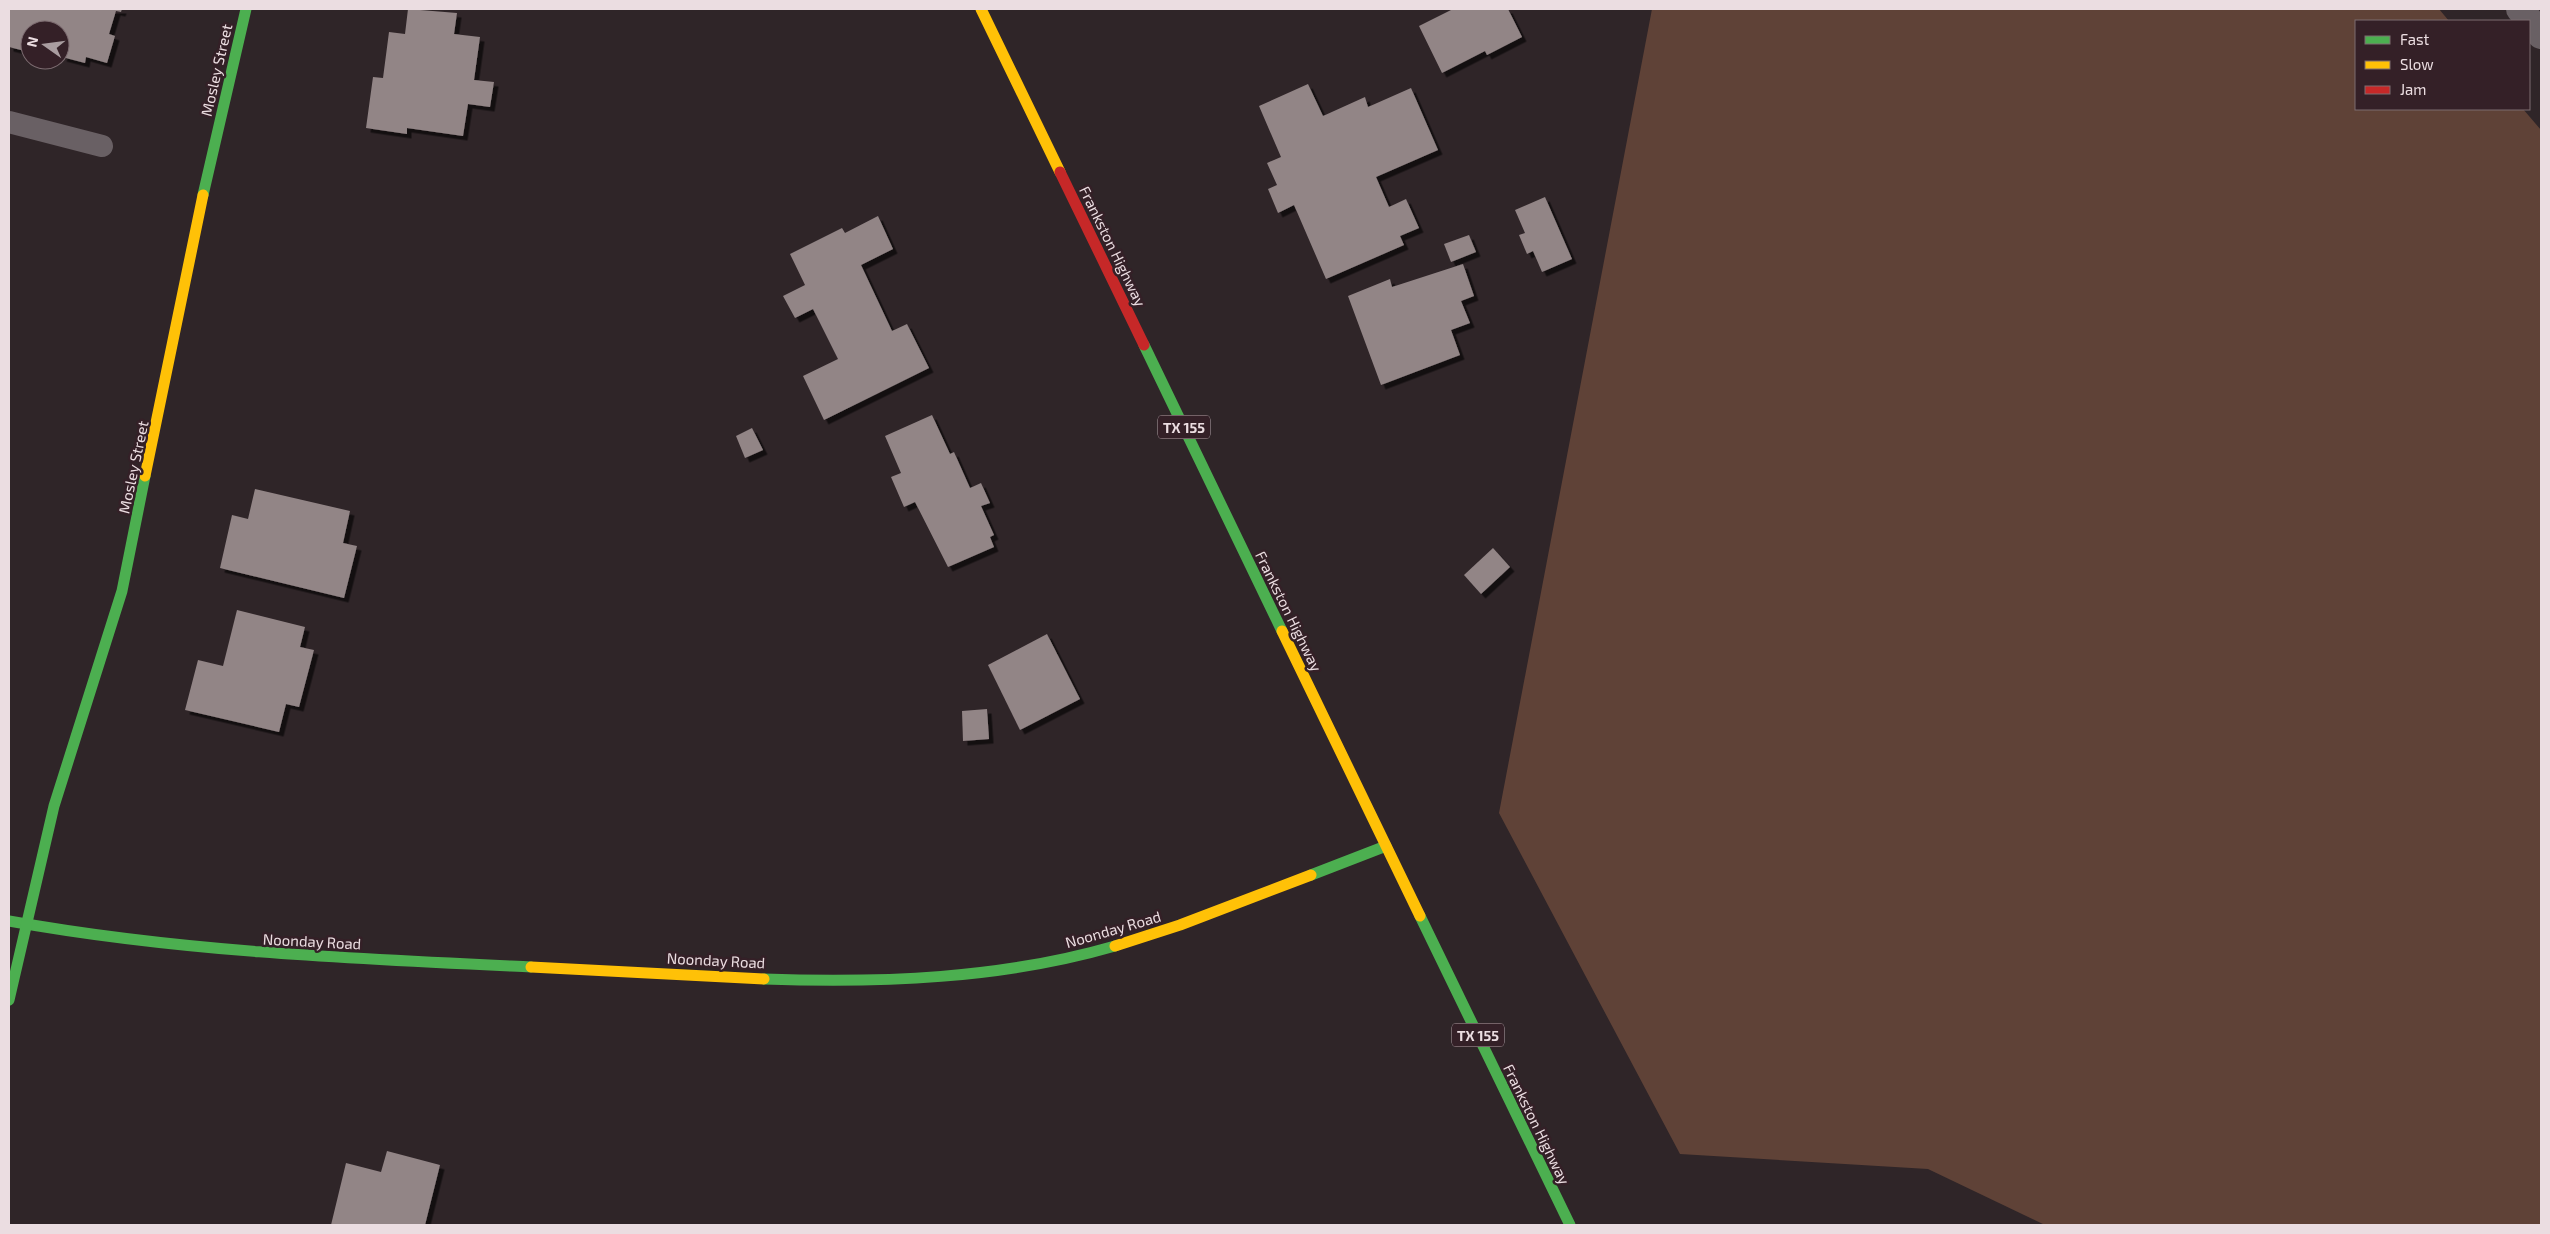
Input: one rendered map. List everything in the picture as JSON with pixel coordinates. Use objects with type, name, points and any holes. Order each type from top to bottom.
[{"type":"street","name":"Mosley Street","points":[[27,925],[69,758],[111,634],[122,591],[206,180],[246,9]]},
{"type":"street","name":"Frankston Highway","points":[[981,9],[1570,1225]]},
{"type":"street","points":[[2520,9],[2529,20]]},
{"type":"street","points":[[2530,21],[2541,35]]},
{"type":"street","name":"Noonday Road","points":[[9,921],[157,945],[251,954],[796,979],[924,978],[1036,964],[1108,947],[1178,926],[1386,846]]},
{"type":"street","points":[[9,1000],[27,925]]},
{"type":"lane","points":[[9,122],[102,146]]},
{"type":"shaded area","points":[[1652,9],[2439,9],[2448,20],[2355,20],[2355,110],[2524,110],[2541,130],[2541,1225],[2045,1225],[1928,1169],[1680,1154],[1499,813]]},
{"type":"building","points":[[9,9],[122,9],[121,12],[116,11],[109,34],[115,36],[107,63],[86,57],[85,63],[70,59],[70,20],[20,20],[20,50],[9,47]]},
{"type":"building","points":[[408,9],[457,13],[454,34],[480,37],[474,80],[494,82],[490,107],[468,104],[463,136],[407,128],[407,134],[366,128],[373,77],[383,78],[389,32],[405,34]]},
{"type":"building","points":[[1453,9],[1508,9],[1522,37],[1487,55],[1485,51],[1442,73],[1419,26]]},
{"type":"building","points":[[1308,84],[1323,116],[1365,97],[1368,107],[1411,88],[1438,150],[1376,177],[1389,207],[1406,199],[1419,228],[1400,236],[1404,245],[1326,279],[1294,205],[1278,213],[1268,189],[1277,185],[1267,163],[1281,157],[1259,106]]},
{"type":"building","points":[[1545,197],[1572,259],[1542,272],[1533,251],[1527,254],[1519,235],[1525,233],[1515,210]]},
{"type":"building","points":[[878,216],[893,249],[861,265],[892,331],[907,324],[929,368],[824,420],[803,376],[838,359],[813,309],[795,318],[783,296],[805,285],[790,254],[842,228],[845,233]]},
{"type":"building","points":[[1469,235],[1476,252],[1451,262],[1444,244]]},
{"type":"building","points":[[1463,264],[1474,296],[1461,301],[1470,323],[1451,330],[1460,355],[1381,385],[1348,296],[1390,279],[1392,287]]},
{"type":"building","points":[[932,415],[950,454],[954,452],[970,488],[981,483],[990,503],[981,506],[994,535],[990,537],[994,547],[948,567],[915,502],[904,507],[891,477],[901,473],[885,436]]},
{"type":"building","points":[[752,428],[763,450],[745,458],[736,436]]},
{"type":"building","points":[[255,489],[350,511],[343,543],[357,546],[344,598],[220,568],[232,515],[248,519]]},
{"type":"building","points":[[1493,548],[1510,567],[1481,594],[1464,575]]},
{"type":"building","points":[[237,610],[305,627],[300,647],[314,650],[299,707],[286,704],[279,732],[185,710],[198,660],[223,666]]},
{"type":"building","points":[[1047,634],[1080,699],[1020,730],[988,665]]},
{"type":"building","points":[[987,709],[989,739],[963,741],[962,711]]},
{"type":"building","points":[[387,1151],[440,1165],[425,1225],[331,1225],[346,1163],[381,1172]]},
{"type":"traffic: fast","points":[[203,195],[246,9]]},
{"type":"traffic: fast","points":[[1144,345],[1282,631]]},
{"type":"traffic: fast","points":[[9,1000],[54,806],[122,591],[145,476]]},
{"type":"traffic: fast","points":[[1311,875],[1386,846]]},
{"type":"traffic: fast","points":[[1420,916],[1570,1225]]},
{"type":"traffic: fast","points":[[9,921],[74,932],[269,953],[531,967]]},
{"type":"traffic: fast","points":[[764,979],[897,979],[985,972],[1029,966],[1115,946]]},
{"type":"traffic: slow","points":[[981,9],[1060,172]]},
{"type":"traffic: slow","points":[[145,476],[203,195]]},
{"type":"traffic: slow","points":[[1282,631],[1420,916]]},
{"type":"traffic: slow","points":[[1115,946],[1180,925],[1311,875]]},
{"type":"traffic: slow","points":[[531,967],[764,979]]},
{"type":"traffic: jam","points":[[1060,172],[1144,345]]}]
